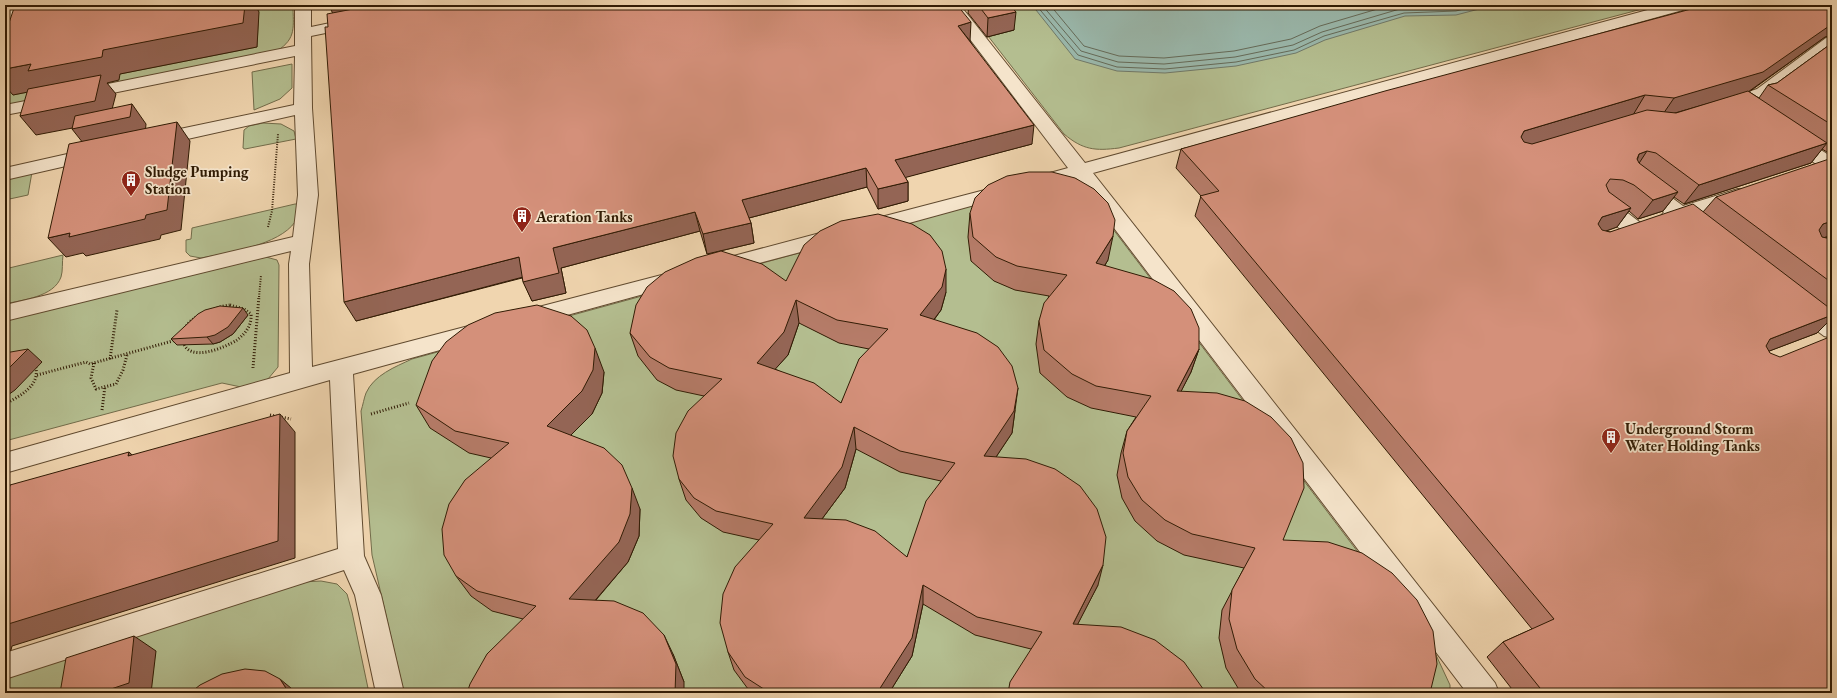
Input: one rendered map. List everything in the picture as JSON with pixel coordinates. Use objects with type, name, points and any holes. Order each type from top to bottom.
[{"type":"lane","points":[[5,23],[11,5]]},
{"type":"lane","points":[[301,379],[299,264],[308,195],[303,108],[303,5]]},
{"type":"lane","points":[[952,5],[1485,693]]},
{"type":"lane","points":[[5,463],[340,368],[1080,171],[1684,5]]},
{"type":"lane","points":[[5,110],[303,41],[370,20]]},
{"type":"lane","points":[[1714,110],[1763,93],[1832,41]]},
{"type":"lane","points":[[1737,103],[1757,116]]},
{"type":"lane","points":[[137,144],[303,108]]},
{"type":"lane","points":[[1776,129],[1831,164]]},
{"type":"lane","points":[[5,174],[114,150]]},
{"type":"lane","points":[[1807,171],[1831,164]]},
{"type":"lane","points":[[1634,178],[1712,238]]},
{"type":"lane","points":[[1615,236],[1755,189]]},
{"type":"lane","points":[[1604,205],[1635,229]]},
{"type":"lane","points":[[5,313],[303,241]]},
{"type":"lane","points":[[1788,296],[1827,337]]},
{"type":"lane","points":[[340,368],[351,556],[368,595],[390,693]]},
{"type":"lane","points":[[5,666],[351,556]]},
{"type":"path","points":[[110,359],[121,285]]},
{"type":"path","points":[[230,305],[247,309],[251,314],[252,320],[244,335],[226,347],[215,351],[195,351],[188,348],[183,343],[183,339],[185,329],[191,322],[209,310],[230,305]]},
{"type":"path","points":[[37,375],[86,362],[94,363],[127,355],[135,351],[183,339]]},
{"type":"path","points":[[94,363],[91,378],[96,389],[116,384],[123,370],[127,355]]},
{"type":"path","points":[[5,404],[26,391],[37,375],[37,368],[34,363]]},
{"type":"path","points":[[367,415],[409,403]]},
{"type":"green space","points":[[259,5],[293,5],[293,26],[291,37],[277,51],[18,104],[5,104],[5,57],[13,95],[257,47]]},
{"type":"green space","points":[[964,5],[1657,5],[1119,148],[1096,149],[1083,146],[1064,134]]},
{"type":"green space","points":[[292,64],[292,88],[280,99],[254,110],[252,72]]},
{"type":"green space","points":[[263,123],[281,124],[294,131],[296,139],[245,149],[243,148],[244,130],[249,126]]},
{"type":"green space","points":[[32,172],[28,195],[5,200],[5,179]]},
{"type":"green space","points":[[1040,187],[1097,208],[1436,655],[1450,685],[1450,693],[404,693],[372,555],[361,411],[366,393],[374,381],[380,376],[412,359]]},
{"type":"green space","points":[[300,204],[298,216],[295,222],[277,237],[252,247],[201,258],[190,256],[186,252],[186,240],[191,239],[192,228]]},
{"type":"green space","points":[[63,255],[61,277],[52,289],[28,299],[5,304],[5,269]]},
{"type":"green space","points":[[266,257],[277,260],[279,265],[278,367],[268,379],[241,387],[222,383],[5,441],[5,320]]},
{"type":"green space","points":[[321,581],[337,584],[347,594],[369,693],[5,693],[5,673],[302,582]]},
{"type":"water","points":[[1032,5],[1487,5],[1483,8],[1456,15],[1405,16],[1325,40],[1296,53],[1236,66],[1165,73],[1117,71],[1075,59]]},
{"type":"building","points":[[15,5],[245,5],[243,23],[103,50],[102,57],[28,71],[31,64],[5,69],[5,35]]},
{"type":"building","name":"Aeration Tanks","points":[[374,5],[957,5],[971,22],[958,26],[1034,125],[895,160],[908,182],[878,189],[866,168],[742,200],[751,223],[703,234],[695,212],[553,248],[559,273],[523,282],[519,257],[344,302],[325,27],[328,27],[327,14]]},
{"type":"building","points":[[978,5],[1010,5],[1016,12],[988,18]]},
{"type":"building","name":"Underground Storm Water Holding Tanks","points":[[1706,5],[1832,5],[1832,24],[1763,72],[1674,98],[1645,95],[1524,131],[1521,137],[1524,142],[1532,144],[1647,110],[1676,113],[1748,91],[1827,143],[1699,185],[1656,153],[1647,151],[1639,154],[1637,159],[1639,163],[1678,192],[1653,200],[1634,185],[1623,180],[1610,179],[1606,185],[1609,192],[1631,208],[1602,217],[1598,224],[1602,230],[1610,232],[1693,204],[1832,310],[1832,315],[1770,339],[1766,346],[1770,353],[1780,357],[1832,336],[1832,691],[1826,693],[1544,693],[1503,642],[1554,619],[1200,196],[1219,191],[1181,149],[1385,91]]},
{"type":"building","points":[[1832,43],[1832,125],[1768,85],[1777,83]]},
{"type":"building","points":[[101,75],[95,101],[20,116],[28,89]]},
{"type":"building","points":[[132,104],[130,117],[72,129],[75,116]]},
{"type":"building","name":"Sludge Pumping Station","points":[[177,122],[167,210],[146,215],[145,219],[69,237],[70,233],[48,238],[69,144]]},
{"type":"building","points":[[1832,158],[1832,221],[1823,224],[1819,230],[1822,237],[1832,239],[1832,283],[1716,197]]},
{"type":"building","points":[[1029,172],[1052,172],[1075,178],[1094,189],[1108,203],[1115,220],[1113,236],[1096,263],[1152,279],[1174,291],[1191,309],[1199,328],[1199,349],[1177,391],[1217,393],[1245,401],[1271,417],[1291,438],[1303,463],[1304,488],[1283,540],[1328,542],[1362,553],[1392,573],[1417,600],[1433,631],[1437,664],[1430,693],[1270,693],[1255,679],[1237,649],[1229,619],[1232,590],[1255,548],[1192,534],[1165,520],[1142,500],[1128,477],[1123,453],[1127,431],[1151,396],[1096,386],[1072,374],[1044,350],[1039,321],[1044,303],[1067,275],[1017,266],[996,257],[973,237],[970,213],[975,198],[988,185],[1007,176]]},
{"type":"building","points":[[878,214],[912,224],[930,235],[942,251],[946,269],[942,287],[920,315],[977,333],[998,347],[1012,366],[1018,388],[1014,411],[984,456],[1026,459],[1055,469],[1080,486],[1097,509],[1106,537],[1103,565],[1073,624],[1121,627],[1155,640],[1184,662],[1206,693],[1008,693],[1010,682],[1042,632],[977,617],[923,585],[912,638],[877,693],[770,693],[745,677],[728,652],[720,623],[723,594],[735,567],[773,524],[716,511],[694,498],[679,479],[673,456],[676,433],[688,411],[722,379],[669,368],[650,357],[630,333],[636,305],[647,287],[665,272],[696,258],[721,251],[762,264],[786,281],[804,245],[820,231],[841,221]],"holes":[[[796,300],[837,320],[888,329],[859,359],[841,403],[814,383],[757,363],[784,332]],[[854,427],[900,451],[955,463],[926,501],[907,557],[875,531],[846,520],[804,518],[842,467]]]},
{"type":"building","points":[[537,305],[571,316],[587,330],[595,348],[593,370],[582,391],[547,426],[604,448],[622,465],[632,488],[630,514],[619,542],[569,599],[614,601],[643,613],[664,635],[676,664],[675,693],[467,693],[470,684],[487,654],[536,606],[477,591],[456,576],[444,555],[442,529],[449,504],[465,480],[509,443],[455,431],[416,405],[432,361],[446,342],[468,325],[495,313]]},
{"type":"building","points":[[220,306],[243,308],[228,327],[215,335],[207,337],[171,339],[198,314],[205,310]]},
{"type":"building","points":[[28,349],[5,372],[5,353]]},
{"type":"building","points":[[280,414],[278,541],[5,625],[5,491],[9,490],[10,485],[129,452],[128,456]]},
{"type":"building","points":[[134,636],[129,683],[99,693],[60,693],[66,658]]},
{"type":"building","points":[[245,669],[265,671],[280,679],[289,693],[190,693],[200,685],[222,674]]},
{"type":"place","name":"Sludge Pumping Station","points":[[131,197]]},
{"type":"place","name":"Aeration Tanks","points":[[522,233]]},
{"type":"place","name":"Underground Storm Water Holding Tanks","points":[[1611,454]]}]
